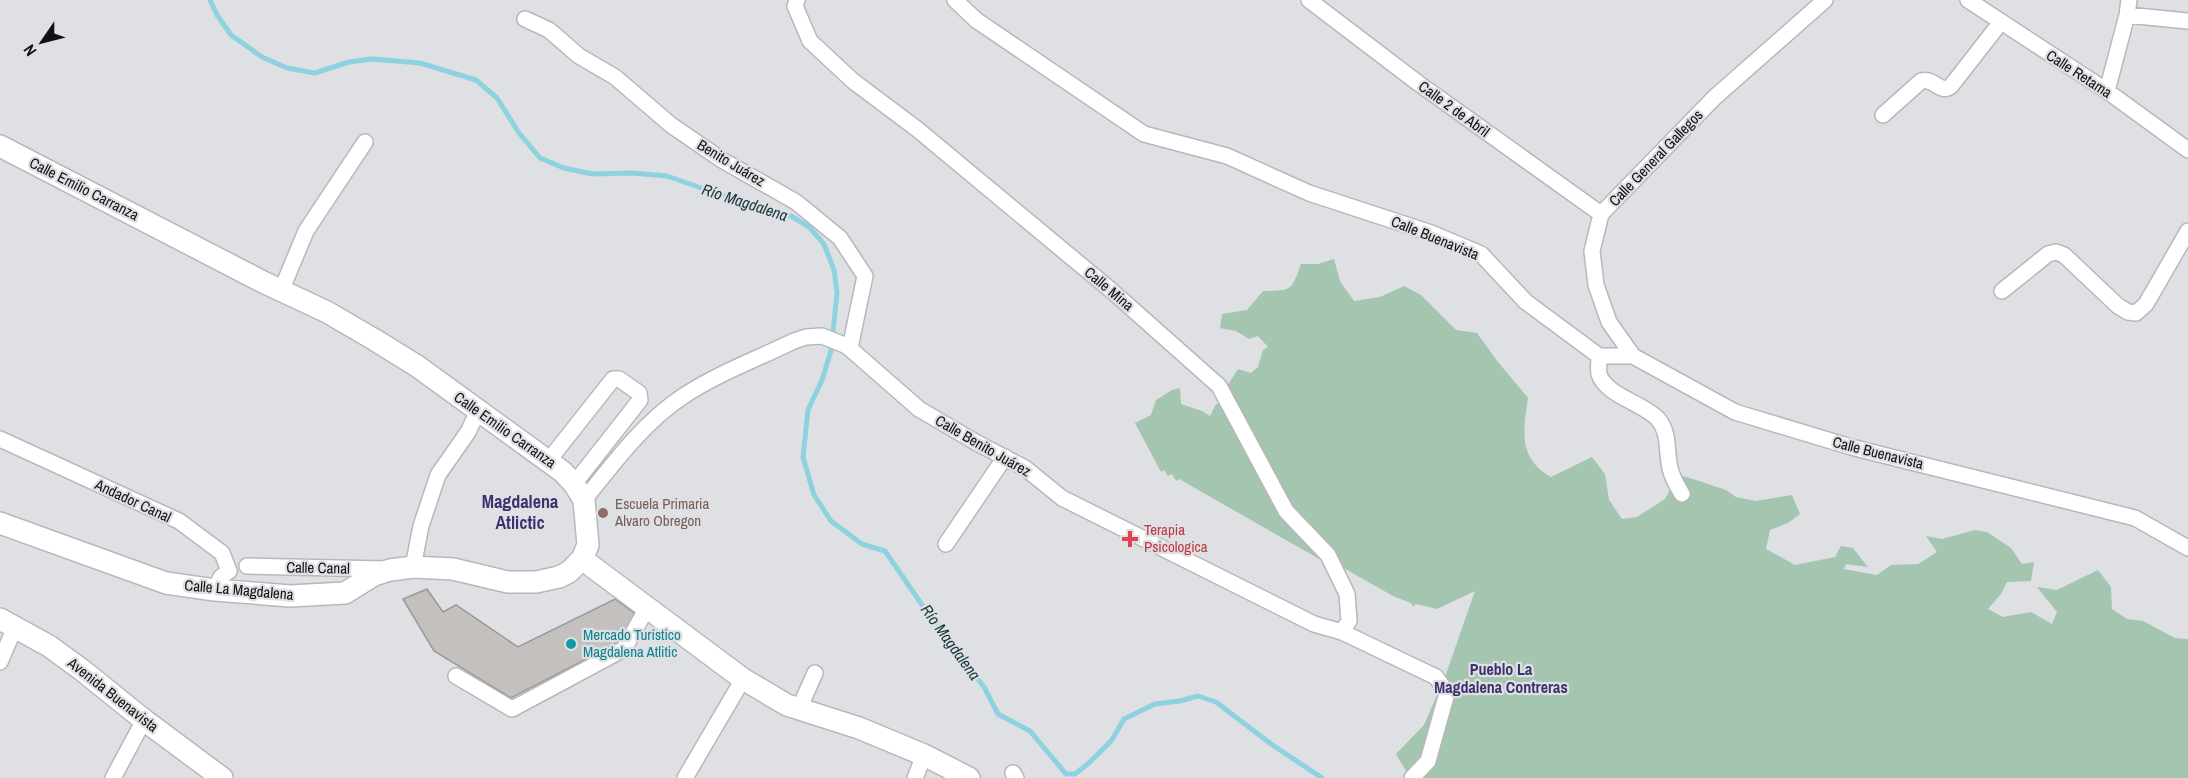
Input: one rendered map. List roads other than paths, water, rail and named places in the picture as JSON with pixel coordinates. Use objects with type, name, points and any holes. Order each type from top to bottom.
[{"type":"street","name":"Calle Mina","points":[[797,0],[795,6],[810,41],[853,81],[917,129],[1085,269],[1219,386],[1286,511],[1328,555],[1347,594],[1349,621],[1342,632]]},
{"type":"street","name":"Calle Buenavista","points":[[955,0],[976,20],[1144,134],[1227,156],[1309,193],[1431,233],[1481,254],[1526,302],[1599,356],[1633,356],[1735,412],[1851,447],[2135,518],[2188,548]]},
{"type":"street","name":"Calle 2 de Abril","points":[[1309,0],[1418,83],[1601,214]]},
{"type":"street","name":"Calle General Gallegos","points":[[1633,356],[1609,322],[1596,285],[1592,251],[1601,214],[1715,97],[1826,0]]},
{"type":"street","name":"Calle Retama","points":[[1968,0],[2107,91],[2188,150]]},
{"type":"street","points":[[2107,91],[2128,7],[2188,21]]},
{"type":"street","name":"Benito Juárez","points":[[525,19],[549,30],[579,56],[615,77],[671,125],[796,202],[840,238],[865,276],[849,347]]},
{"type":"street","points":[[1883,115],[1921,81],[1932,80],[1943,89],[1947,89],[2001,22]]},
{"type":"street","points":[[281,291],[306,231],[364,142]]},
{"type":"street","name":"Calle Emilio Carranza","points":[[0,146],[281,291],[327,312],[375,340],[417,366],[549,460],[579,492]]},
{"type":"street","points":[[2002,291],[2048,254],[2056,252],[2064,255],[2118,306],[2128,312],[2136,313],[2146,304],[2188,231]]},
{"type":"street","name":"Calle Benito Juárez","points":[[579,492],[644,429],[681,398],[794,341],[806,337],[822,336],[849,347],[919,408],[977,443],[1025,468],[1062,498],[1314,624],[1342,632],[1436,677],[1447,693],[1428,761],[1412,778]]},
{"type":"street","points":[[1599,356],[1599,373],[1610,389],[1649,411],[1661,423],[1666,436],[1669,467],[1682,494]]},
{"type":"street","points":[[549,460],[613,379],[619,379],[639,393],[640,400],[579,492],[588,544],[582,559],[743,679],[787,705],[859,729],[924,755],[969,778]]},
{"type":"street","points":[[413,567],[422,526],[438,475],[468,432],[478,411]]},
{"type":"street","name":"Andador Canal","points":[[0,439],[179,521],[222,553],[229,571],[221,577],[215,590]]},
{"type":"street","points":[[946,544],[1005,457]]},
{"type":"street","name":"Calle La Magdalena","points":[[0,523],[166,583],[215,590],[290,596],[345,593],[358,583],[390,570],[413,567],[453,569],[508,582],[536,582],[559,577],[569,572],[582,559]]},
{"type":"street","name":"Calle Canal","points":[[247,566],[390,570]]},
{"type":"street","points":[[456,676],[512,709],[624,649],[647,608]]},
{"type":"street","points":[[0,662],[7,623]]},
{"type":"street","name":"Avenida Buenavista","points":[[7,623],[66,658],[222,778]]},
{"type":"street","points":[[799,709],[815,673]]},
{"type":"street","points":[[685,778],[743,679]]},
{"type":"street","points":[[113,778],[144,720]]},
{"type":"street","points":[[915,778],[924,755]]},
{"type":"waterway","name":"Río Magdalena","points":[[210,0],[231,35],[262,57],[287,68],[315,73],[349,62],[372,59],[420,63],[476,80],[497,98],[519,133],[540,158],[564,168],[592,174],[632,173],[667,176],[791,216],[809,227],[824,244],[834,270],[837,293],[831,351],[822,380],[808,410],[803,457],[814,495],[831,521],[862,544],[885,551],[929,615],[984,687],[998,714],[1030,731],[1066,774],[1075,774],[1112,740],[1124,719],[1155,704],[1198,696],[1216,702],[1271,744],[1322,778]]},
{"type":"place","name":"Escuela Primaria Alvaro Obregon","points":[[603,513]]},
{"type":"place","name":"Terapia Psicologica","points":[[1130,539]]},
{"type":"place","name":"Mercado Turístico Magdalena Atlitic","points":[[571,644]]},
{"type":"district","name":"Magdalena Atlictic","points":[[520,512]]},
{"type":"district","name":"Pueblo La Magdalena Contreras","points":[[1501,678]]}]
